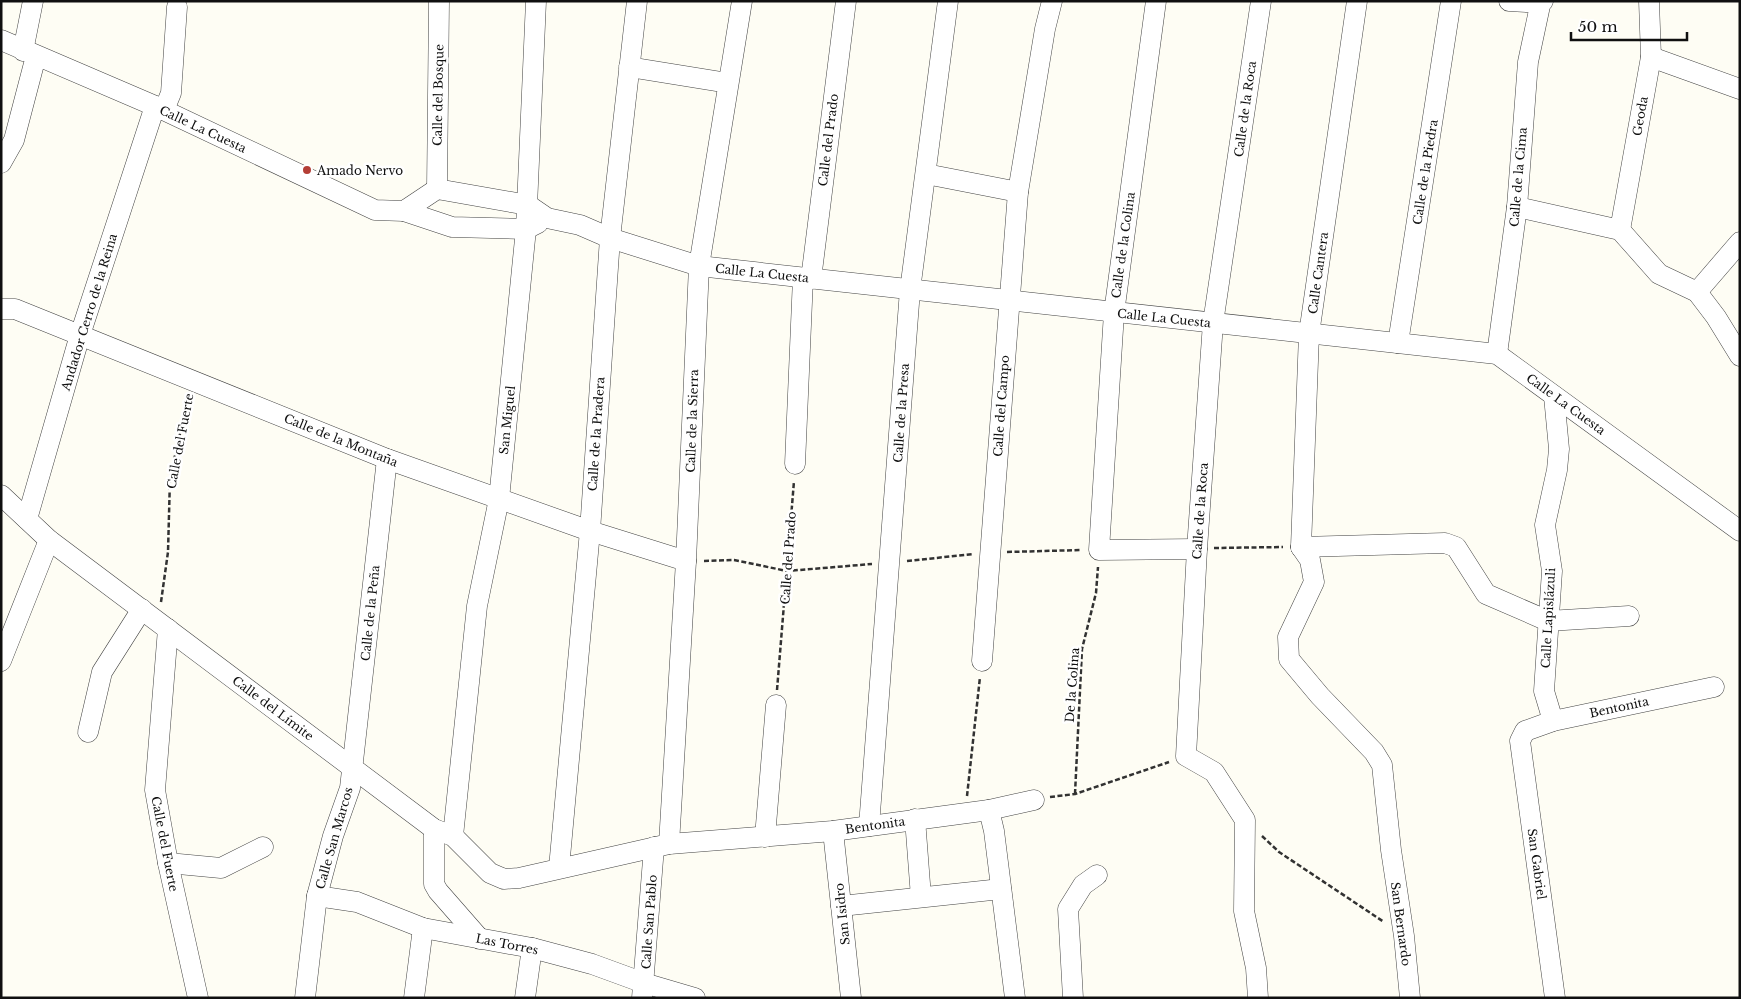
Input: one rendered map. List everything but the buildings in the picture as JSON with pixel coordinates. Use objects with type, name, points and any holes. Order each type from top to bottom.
[{"type":"street","points":[[1,164],[14,140],[29,53],[33,1]]},
{"type":"street","name":"Calle del Bosque","points":[[436,189],[439,1]]},
{"type":"street","name":"San Miguel","points":[[453,836],[477,606],[499,499],[526,229],[536,1]]},
{"type":"street","name":"Calle de la Pradera","points":[[559,868],[590,532],[610,238],[637,1]]},
{"type":"street","name":"Calle de la Sierra","points":[[661,845],[686,561],[699,266],[742,1]]},
{"type":"street","name":"Calle del Prado","points":[[795,464],[807,278],[846,1]]},
{"type":"street","name":"Calle de la Presa","points":[[869,826],[910,290],[948,1]]},
{"type":"street","name":"Calle del Campo","points":[[982,661],[1018,192],[1045,29],[1052,1]]},
{"type":"street","name":"Calle de la Colina","points":[[1099,550],[1114,312],[1156,1]]},
{"type":"street","name":"Calle de la Roca","points":[[1186,756],[1213,323],[1261,1]]},
{"type":"street","name":"Calle Cantera","points":[[1301,547],[1309,334],[1357,1]]},
{"type":"street","name":"Calle de la Piedra","points":[[1398,344],[1451,1]]},
{"type":"street","points":[[1509,1],[1541,2]]},
{"type":"street","name":"Geoda","points":[[1620,230],[1651,57],[1649,1]]},
{"type":"street","name":"Calle de la Cima","points":[[1496,354],[1517,206],[1528,62],[1541,2]]},
{"type":"street","name":"Andador Cerro de la Reina","points":[[27,519],[80,335],[160,108],[171,93],[177,7]]},
{"type":"street","name":"Calle La Cuesta","points":[[1,40],[160,108],[375,210],[404,211],[452,227],[526,229],[547,218]]},
{"type":"street","points":[[1651,57],[1740,90]]},
{"type":"street","points":[[630,67],[728,83]]},
{"type":"street","points":[[926,174],[1018,192]]},
{"type":"street","points":[[404,211],[436,189]]},
{"type":"street","name":"Calle La Cuesta","points":[[436,189],[528,205],[547,218],[580,225],[610,238],[699,266],[1496,354],[1738,526]]},
{"type":"street","points":[[1517,206],[1620,230],[1659,274],[1696,292],[1716,317],[1740,356]]},
{"type":"street","points":[[1696,292],[1740,242]]},
{"type":"street","name":"Calle de la Montaña","points":[[1,309],[15,309],[387,459],[590,532],[686,561]]},
{"type":"street","name":"Calle Lapislázuli","points":[[1553,720],[1544,691],[1552,571],[1545,525],[1557,470],[1559,449],[1554,396]]},
{"type":"street","name":"Calle de la Peña","points":[[352,768],[387,459]]},
{"type":"street","name":"Calle del Límite","points":[[1,495],[49,540],[434,829],[453,836],[490,873],[504,878],[519,878],[559,868]]},
{"type":"street","points":[[1,661],[49,540]]},
{"type":"street","points":[[1301,547],[1445,543],[1456,547],[1486,594],[1548,621],[1629,616]]},
{"type":"street","name":"San Bernardo","points":[[1301,547],[1310,560],[1314,582],[1288,637],[1290,659],[1320,696],[1374,752],[1382,765],[1410,998]]},
{"type":"street","points":[[1099,550],[1198,549]]},
{"type":"street","points":[[88,732],[102,672],[142,609]]},
{"type":"street","name":"Calle del Fuerte","points":[[163,625],[155,790],[168,864],[198,998]]},
{"type":"street","name":"Bentonita","points":[[1525,731],[1553,720],[1714,687]]},
{"type":"street","points":[[765,837],[776,705]]},
{"type":"street","name":"San Gabriel","points":[[1525,731],[1520,742],[1555,998]]},
{"type":"street","points":[[1186,756],[1214,772],[1245,820],[1244,910],[1256,968],[1258,998]]},
{"type":"street","name":"Calle San Marcos","points":[[305,998],[317,896],[333,836],[350,788],[352,768]]},
{"type":"street","name":"Bentonita","points":[[559,868],[661,845],[833,831],[989,810],[1034,800]]},
{"type":"street","points":[[989,810],[994,830],[1015,998]]},
{"type":"street","points":[[915,819],[921,897]]},
{"type":"street","points":[[434,829],[434,884],[480,938]]},
{"type":"street","name":"San Isidro","points":[[833,831],[851,998]]},
{"type":"street","name":"Calle San Pablo","points":[[643,991],[661,845]]},
{"type":"street","points":[[168,864],[221,868],[263,847]]},
{"type":"street","points":[[1074,998],[1068,909],[1083,885],[1097,875]]},
{"type":"street","points":[[841,906],[1001,889]]},
{"type":"street","name":"Las Torres","points":[[317,896],[357,902],[423,928],[532,948],[592,964],[643,991],[695,998]]},
{"type":"street","points":[[414,998],[423,928]]},
{"type":"street","points":[[525,998],[532,948]]},
{"type":"path","name":"Calle del Fuerte","points":[[163,625],[168,552],[170,478],[192,380]]},
{"type":"path","name":"Calle del Prado","points":[[776,705],[795,464]]},
{"type":"path","points":[[1198,549],[1246,546],[1301,547]]},
{"type":"path","name":"De la Colina","points":[[1075,794],[1082,649],[1096,593],[1099,550]]},
{"type":"path","points":[[966,812],[982,661]]},
{"type":"path","points":[[1034,800],[1075,794],[1186,756]]},
{"type":"path","points":[[1245,820],[1279,852],[1404,936]]},
{"type":"place","name":"Amado Nervo","points":[[307,170]]}]
